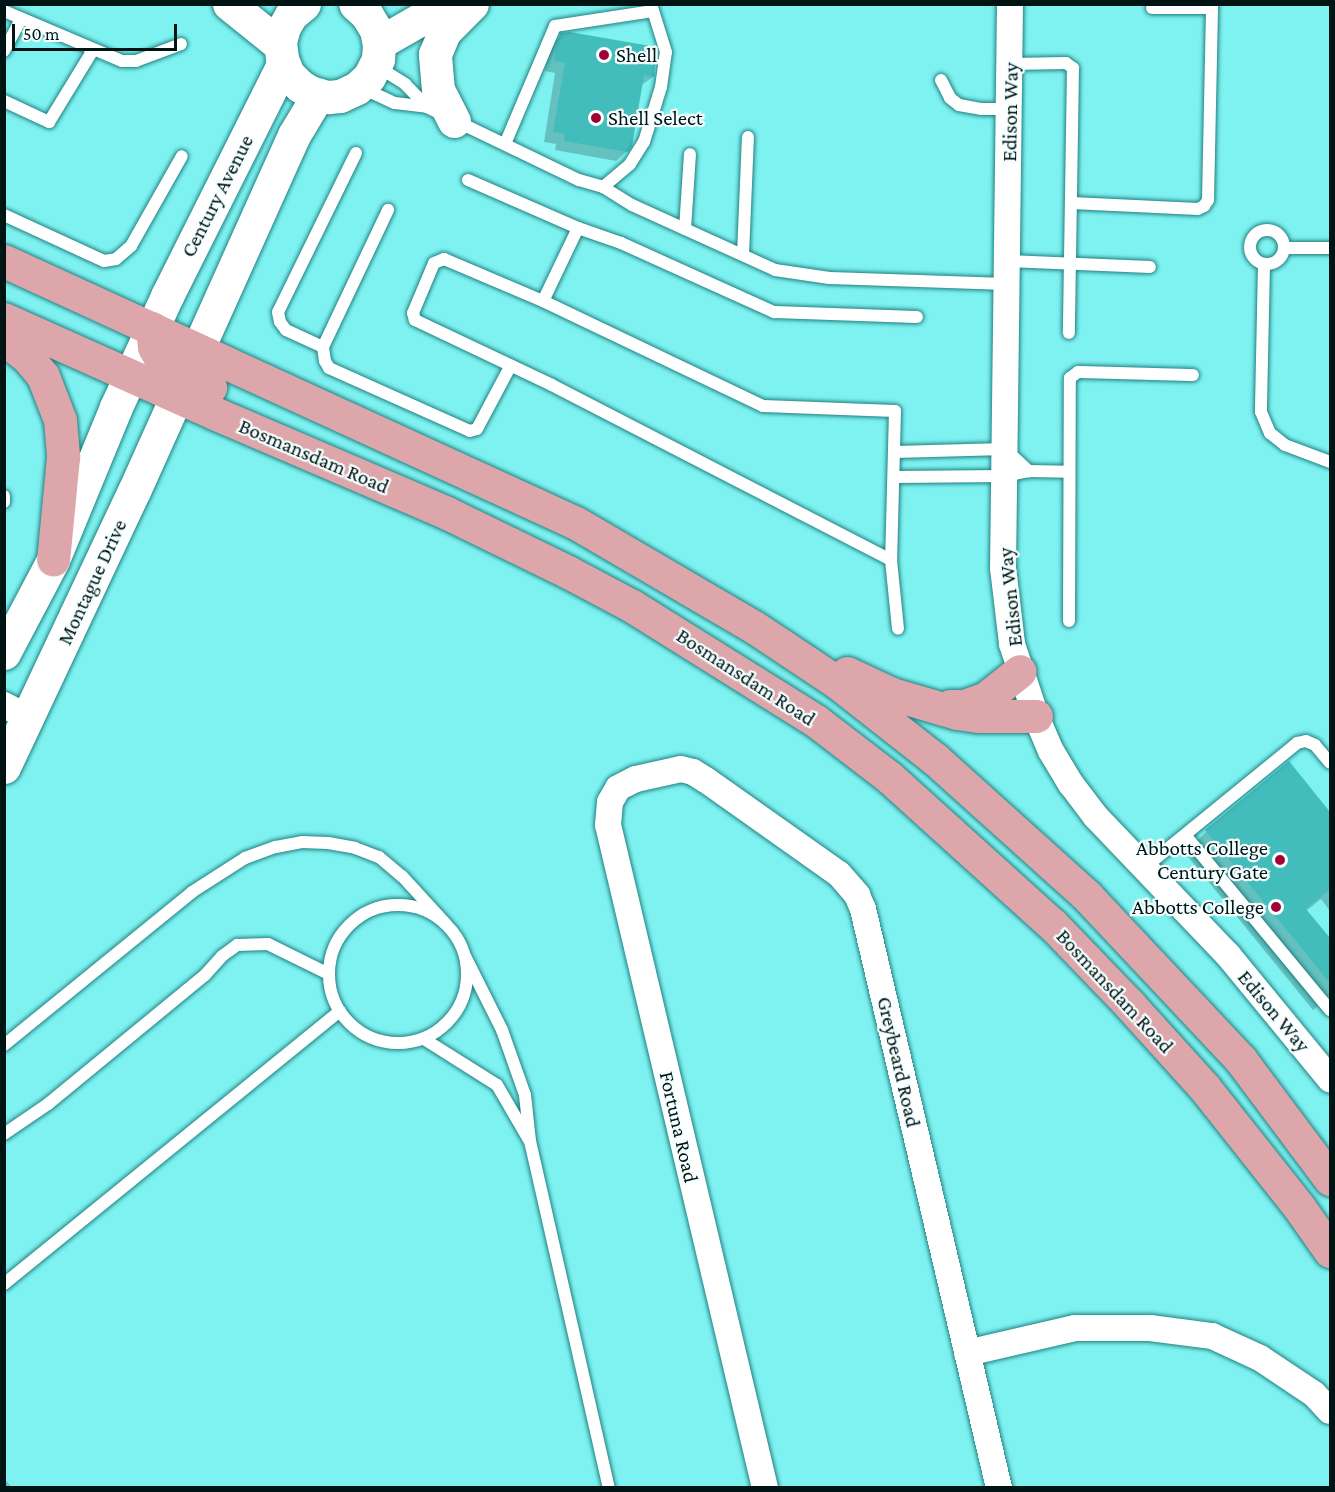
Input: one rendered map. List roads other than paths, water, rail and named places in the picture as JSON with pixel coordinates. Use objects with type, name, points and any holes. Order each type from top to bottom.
[{"type":"main road","points":[[4,261],[152,328],[152,339],[163,363],[186,373]]},
{"type":"main road","name":"Bosmansdam Road","points":[[4,319],[130,375],[186,373],[576,523],[754,627],[838,683],[935,759],[1087,896],[1241,1060],[1330,1179]]},
{"type":"main road","points":[[4,339],[28,358],[43,376],[60,420],[63,457],[53,560]]},
{"type":"main road","name":"Bosmansdam Road","points":[[186,373],[447,513],[632,606],[816,721],[889,777],[1053,925],[1129,1004],[1204,1087],[1299,1206],[1330,1251]]},
{"type":"main road","points":[[754,627],[788,641],[861,681],[928,705],[973,715],[1036,716]]},
{"type":"main road","points":[[928,705],[964,706],[978,702],[992,694],[1020,671]]},
{"type":"street","points":[[230,4],[282,54],[298,85],[318,95],[340,96],[371,65],[433,12],[455,4]]},
{"type":"street","points":[[355,4],[371,20],[371,65]]},
{"type":"street","points":[[441,114],[435,54],[445,31],[472,4]]},
{"type":"street","name":"Edison Way","points":[[1010,4],[1003,567],[1012,644],[1020,671],[1051,751],[1071,784],[1096,817],[1228,955],[1330,1077]]},
{"type":"street","name":"Century Avenue","points":[[130,375],[282,54],[287,22],[303,5]]},
{"type":"street","name":"Century Avenue","points":[[186,373],[294,135],[318,95]]},
{"type":"street","name":"Montague Drive","points":[[4,767],[16,711],[186,373]]},
{"type":"street","points":[[4,653],[53,560],[130,375]]},
{"type":"street","name":"Greybeard Road","points":[[636,779],[681,769],[693,772],[839,874],[856,895],[865,921],[999,1488]]},
{"type":"street","name":"Fortuna Road","points":[[636,779],[618,788],[610,802],[608,825],[765,1488]]},
{"type":"street","points":[[967,1353],[1075,1328],[1150,1328],[1212,1336],[1260,1358],[1314,1394],[1330,1411]]},
{"type":"lane","points":[[1071,203],[1198,209],[1208,200],[1212,6],[1152,8]]},
{"type":"lane","points":[[505,144],[555,26],[652,8],[666,52],[661,87],[644,142],[630,164],[603,187]]},
{"type":"lane","points":[[4,11],[122,62],[131,62],[181,44]]},
{"type":"lane","points":[[4,51],[21,19]]},
{"type":"lane","points":[[4,101],[49,122],[93,50]]},
{"type":"lane","points":[[1011,64],[1066,63],[1072,66],[1069,333]]},
{"type":"lane","points":[[371,65],[405,84],[441,114]]},
{"type":"lane","points":[[371,65],[395,103],[441,114],[579,180],[603,187],[632,205],[775,270],[799,276],[1008,273],[1071,263],[1150,267]]},
{"type":"lane","points":[[941,80],[950,98],[959,105],[981,109],[1010,109]]},
{"type":"lane","points":[[743,255],[748,137]]},
{"type":"lane","points":[[323,347],[286,330],[280,322],[278,312],[356,153]]},
{"type":"lane","points":[[685,229],[690,154]]},
{"type":"lane","points":[[4,215],[104,261],[116,259],[131,246],[182,156]]},
{"type":"lane","points":[[468,180],[578,228],[621,243],[774,312],[917,317]]},
{"type":"lane","points":[[388,210],[323,347],[325,362],[329,368],[470,431],[477,429],[511,365]]},
{"type":"lane","points":[[543,301],[578,228]]},
{"type":"lane","points":[[1265,230],[1277,234],[1284,248],[1278,261],[1264,264],[1257,262],[1250,250],[1250,243],[1259,232],[1265,230]]},
{"type":"lane","points":[[1284,248],[1330,248]]},
{"type":"lane","points":[[891,560],[413,317],[434,263],[444,259],[543,301],[763,406],[892,409],[897,416],[891,560],[898,629]]},
{"type":"lane","points":[[1264,264],[1261,412],[1270,433],[1285,445],[1330,462]]},
{"type":"lane","points":[[1069,621],[1069,381],[1072,375],[1078,372],[1193,375]]},
{"type":"lane","points":[[895,452],[1005,449],[1029,471]]},
{"type":"lane","points":[[894,477],[1004,476],[1029,471],[1068,472]]},
{"type":"lane","points":[[4,496],[4,502]]},
{"type":"lane","points":[[1144,868],[1297,743],[1306,741],[1315,745],[1330,763]]},
{"type":"lane","points":[[1186,836],[1330,1010]]},
{"type":"lane","points":[[4,1045],[192,892],[245,858],[276,847],[302,842],[328,843],[379,857],[402,876],[458,938],[502,1030],[519,1074],[530,1121],[530,1141],[609,1488]]},
{"type":"lane","points":[[445,923],[426,910],[404,905],[381,906],[361,916],[344,931],[333,951],[329,974],[331,990],[340,1011],[349,1023],[365,1035],[384,1042],[405,1043],[424,1039],[449,1021],[465,995],[468,975],[465,956]]},
{"type":"lane","points":[[4,1134],[57,1097],[205,975],[222,956],[237,945],[268,944],[329,974]]},
{"type":"lane","points":[[4,1284],[340,1011]]},
{"type":"lane","points":[[424,1039],[497,1085],[530,1141]]},
{"type":"place","name":"Shell","points":[[604,55]]},
{"type":"place","name":"Shell Select","points":[[596,118]]},
{"type":"place","name":"Abbotts College Century Gate","points":[[1280,860]]},
{"type":"place","name":"Abbotts College","points":[[1276,907]]}]
